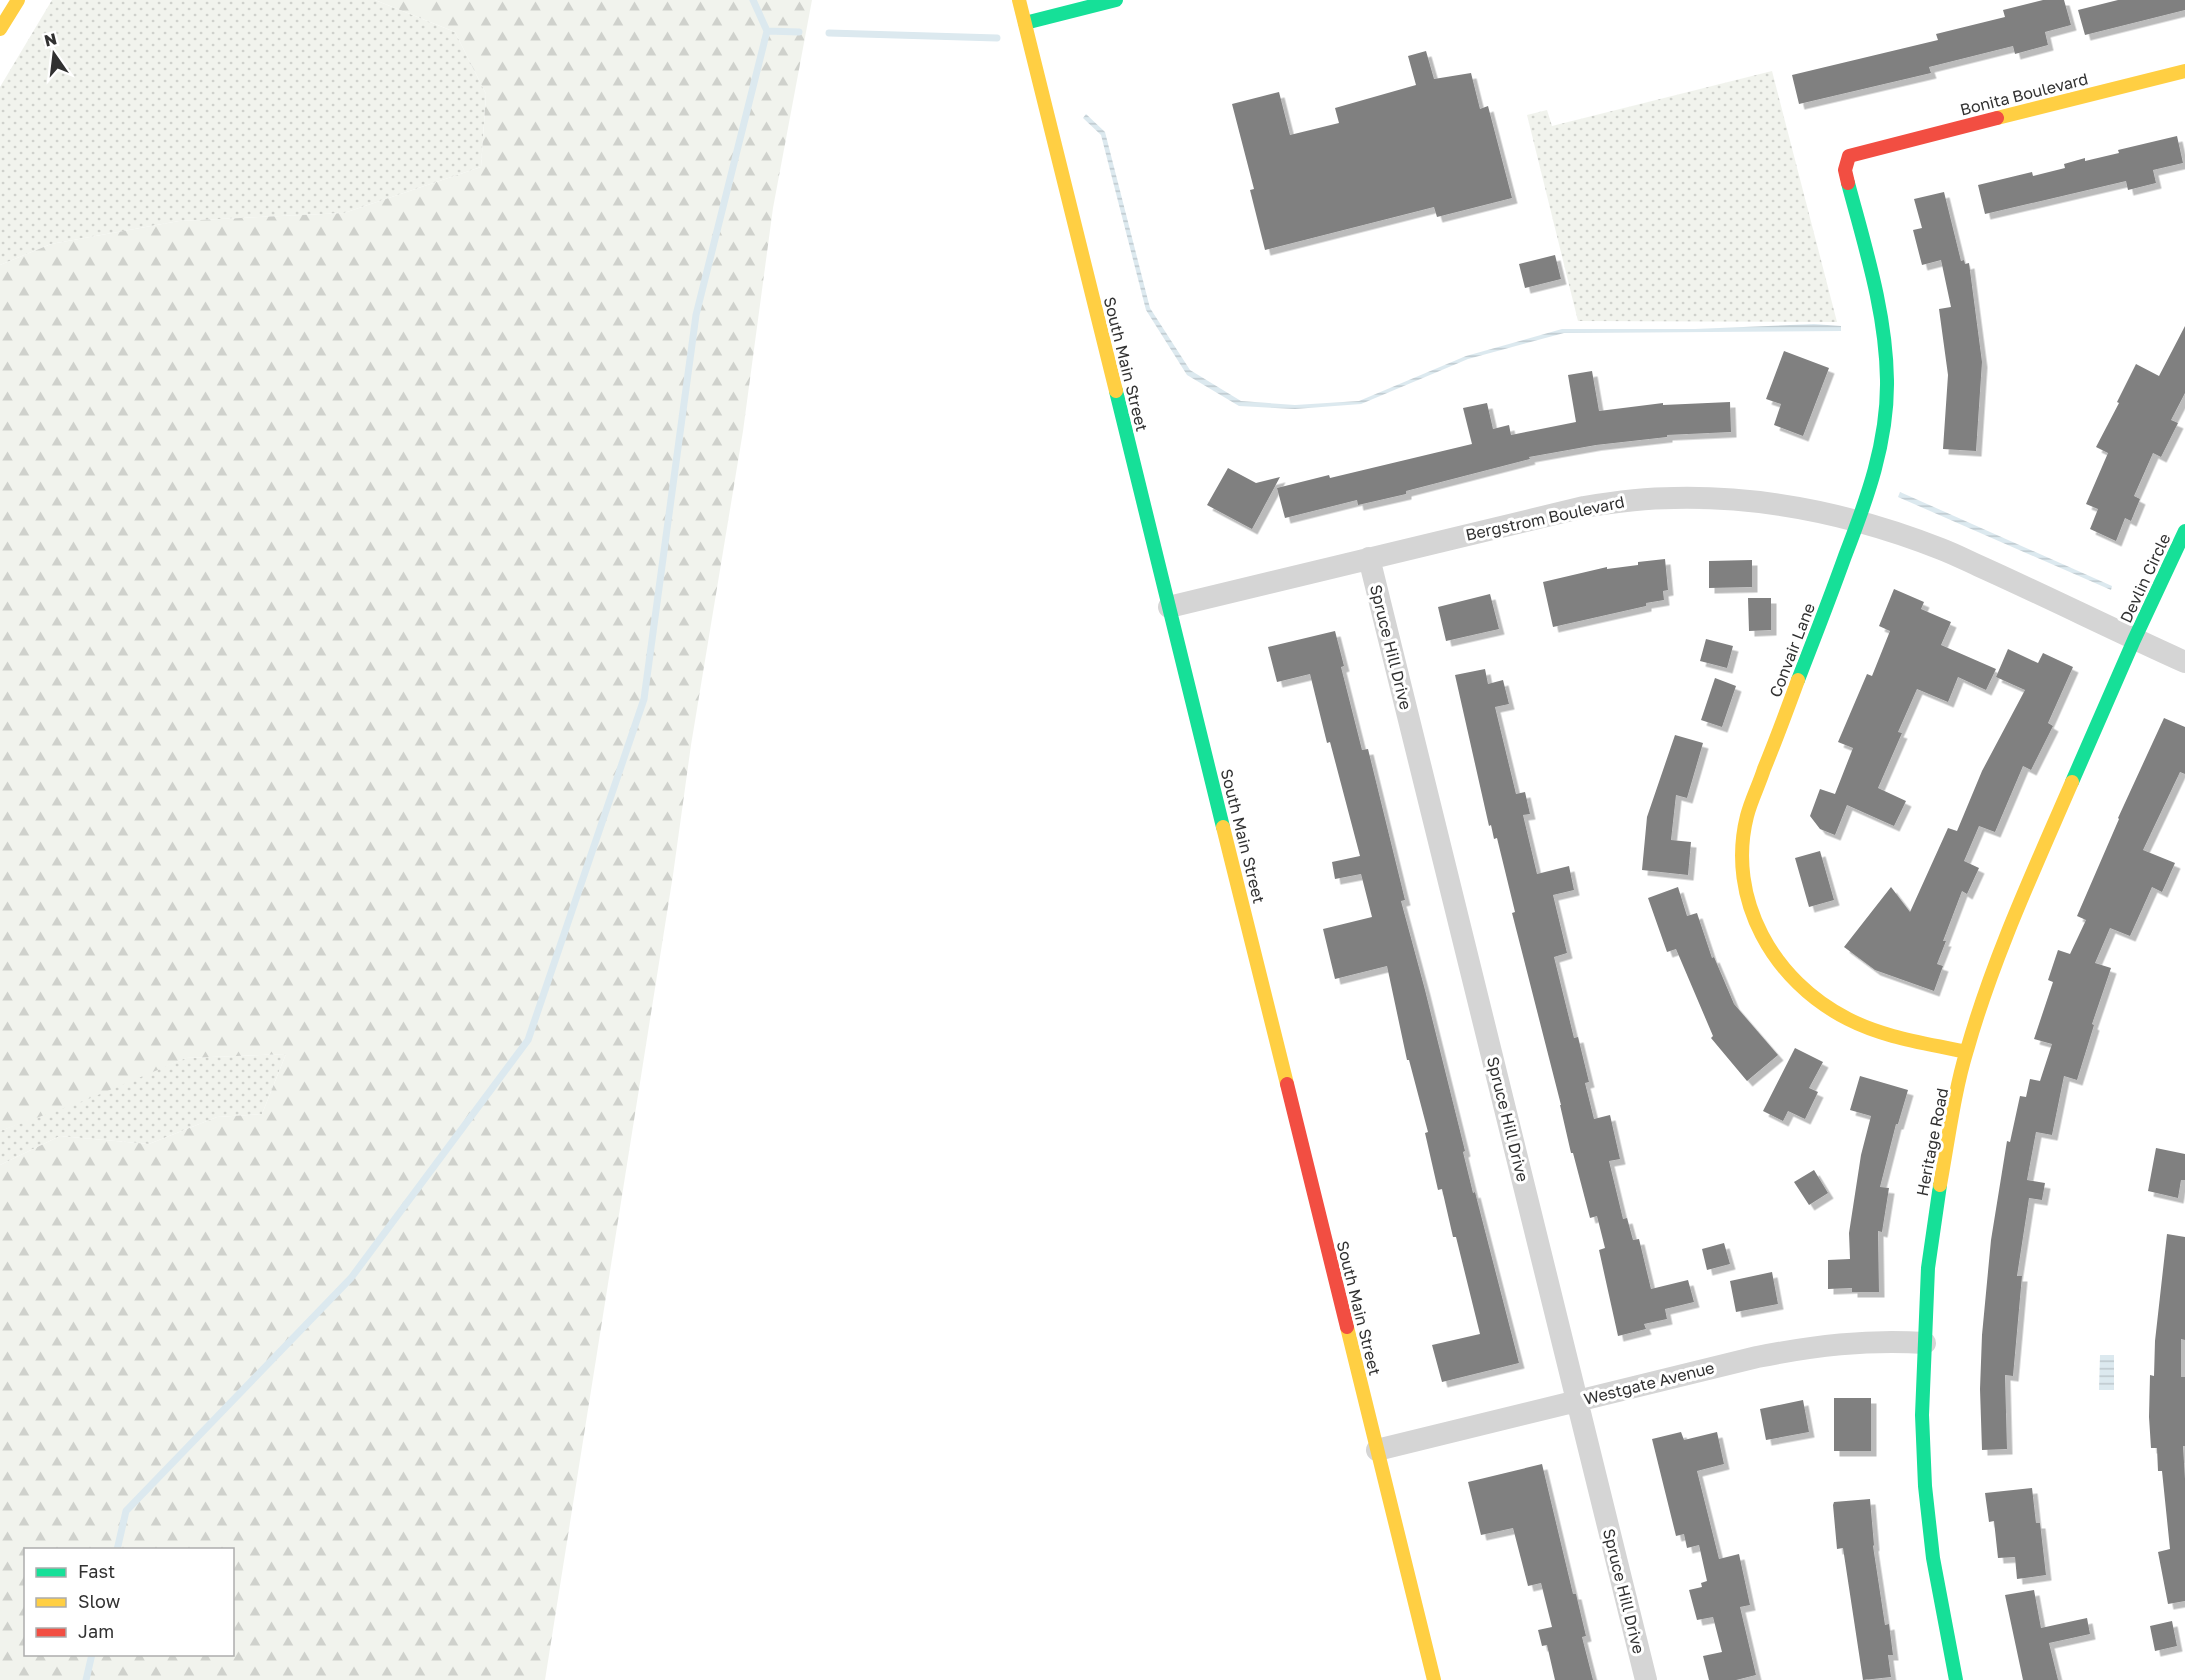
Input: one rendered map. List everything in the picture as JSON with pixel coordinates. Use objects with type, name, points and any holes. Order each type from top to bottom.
[{"type":"main road","points":[[0,29],[18,0]]},
{"type":"main road","name":"South Main Street","points":[[1019,0],[1434,1680]]},
{"type":"main road","points":[[1025,23],[1116,0]]},
{"type":"main road","name":"Bonita Boulevard","points":[[1871,149],[2185,71]]},
{"type":"main road","name":"Convair Lane","points":[[1871,149],[1850,156],[1845,170],[1885,340],[1886,413],[1878,457],[1858,522],[1748,815],[1743,839],[1742,866],[1745,892],[1753,918],[1766,946],[1785,971],[1812,995],[1836,1012],[1873,1030],[1966,1052]]},
{"type":"main road","name":"Devlin Circle","points":[[2134,640],[2185,531]]},
{"type":"main road","name":"Heritage Road","points":[[1956,1680],[1932,1558],[1925,1486],[1922,1415],[1928,1268],[1938,1195],[1966,1052],[1993,971],[2017,909],[2134,640]]},
{"type":"street","name":"Bergstrom Boulevard","points":[[1169,607],[1584,507],[1628,500],[1675,498],[1741,501],[1770,504],[1858,522],[1944,550],[2185,662]]},
{"type":"street","name":"Spruce Hill Drive","points":[[1369,558],[1646,1680]]},
{"type":"street","name":"Westgate Avenue","points":[[1377,1450],[1757,1357],[1808,1347],[1890,1341],[1924,1343]]},
{"type":"green space","points":[[52,0],[375,0],[455,32],[486,94],[481,167],[344,213],[179,221],[51,244],[0,265],[0,87]]},
{"type":"green space","points":[[375,0],[812,0],[773,208],[743,431],[691,745],[673,875],[545,1680],[0,1680],[0,1165],[60,1136],[149,1144],[217,1117],[262,1114],[286,1054],[186,1058],[86,1100],[0,1131],[0,265],[51,244],[179,221],[344,213],[481,167],[486,94],[455,32]]},
{"type":"green space","points":[[1772,71],[1837,322],[1578,321],[1527,115],[1547,110],[1552,126]]},
{"type":"green space","points":[[286,1054],[262,1114],[217,1117],[149,1144],[60,1136],[0,1165],[0,1131],[186,1058]]},
{"type":"shaded area","points":[[1086,114],[1105,132],[1150,308],[1190,370],[1241,401],[1295,405],[1359,401],[1466,356],[1562,329],[1695,329],[1814,324],[1841,326],[1841,331],[1564,333],[1468,359],[1361,404],[1295,409],[1239,406],[1187,375],[1146,310],[1101,135],[1083,118]]},
{"type":"shaded area","points":[[1900,492],[2112,586],[2111,590],[1898,497]]},
{"type":"shaded area","points":[[2100,1355],[2114,1355],[2114,1390],[2099,1390]]},
{"type":"building","points":[[2043,0],[2064,0],[2071,25],[2045,32],[2048,45],[2015,54],[2013,46],[1929,67],[1931,73],[1799,104],[1792,75],[1938,40],[1936,34],[2005,17],[2003,10]]},
{"type":"building","points":[[2118,0],[2185,0],[2185,10],[2085,35],[2078,10]]},
{"type":"building","points":[[1426,51],[1434,79],[1471,73],[1480,109],[1488,106],[1512,198],[1437,217],[1434,207],[1265,250],[1250,190],[1254,189],[1232,104],[1279,92],[1290,135],[1339,123],[1335,108],[1416,85],[1408,56]]},
{"type":"building","points":[[2177,136],[2183,163],[2153,170],[2156,183],[2128,190],[2126,181],[1985,214],[1978,185],[2032,172],[2033,176],[2065,168],[2064,164],[2085,158],[2085,161],[2119,153],[2118,150]]},
{"type":"building","points":[[1944,192],[1961,261],[1964,260],[1965,264],[1969,263],[1982,362],[1976,451],[1943,449],[1948,375],[1939,309],[1951,307],[1941,260],[1922,265],[1913,230],[1922,228],[1914,199]]},
{"type":"building","points":[[1555,255],[1561,279],[1525,288],[1519,264]]},
{"type":"building","points":[[2185,326],[2185,393],[2171,420],[2178,423],[2161,457],[2153,453],[2134,496],[2140,499],[2131,521],[2125,518],[2116,541],[2090,529],[2098,509],[2086,504],[2108,453],[2096,447],[2136,364],[2159,376]]},
{"type":"building","points":[[1784,351],[1829,368],[1803,436],[1774,425],[1781,404],[1766,399]]},
{"type":"building","points":[[1592,371],[1599,411],[1663,403],[1663,405],[1730,402],[1731,432],[1667,435],[1667,437],[1596,445],[1529,457],[1530,459],[1406,491],[1406,494],[1358,505],[1357,500],[1285,518],[1277,488],[1329,475],[1330,478],[1472,444],[1463,408],[1487,403],[1493,429],[1509,425],[1511,435],[1576,422],[1568,375]]},
{"type":"building","points":[[1228,468],[1256,483],[1280,477],[1252,529],[1207,505]]},
{"type":"building","points":[[1665,559],[1668,590],[1663,591],[1664,600],[1553,627],[1543,582],[1607,567],[1607,569],[1638,565],[1638,562]]},
{"type":"building","points":[[1752,560],[1752,587],[1709,588],[1709,561]]},
{"type":"building","points":[[1894,589],[1924,602],[1921,609],[1951,622],[1941,645],[1996,669],[1986,690],[1958,677],[1948,702],[1917,689],[1898,732],[1902,733],[1878,788],[1906,801],[1894,826],[1847,805],[1835,835],[1820,829],[1810,816],[1820,789],[1835,794],[1853,748],[1838,742],[1867,674],[1872,676],[1890,631],[1879,626]]},
{"type":"building","points":[[1490,594],[1499,629],[1446,641],[1438,607]]},
{"type":"building","points":[[1748,598],[1771,598],[1771,630],[1749,631]]},
{"type":"building","points":[[1335,631],[1344,666],[1341,667],[1362,750],[1368,749],[1405,900],[1401,901],[1465,1151],[1463,1152],[1473,1193],[1475,1192],[1519,1363],[1442,1382],[1432,1345],[1480,1334],[1442,1189],[1438,1190],[1425,1133],[1428,1132],[1409,1060],[1407,1060],[1387,966],[1335,979],[1323,929],[1372,917],[1361,874],[1335,879],[1332,862],[1360,856],[1330,742],[1327,743],[1310,674],[1277,682],[1268,647]]},
{"type":"building","points":[[1706,639],[1733,646],[1727,668],[1700,661]]},
{"type":"building","points":[[2008,649],[2038,663],[2043,653],[2073,667],[2048,723],[2053,726],[2031,770],[2023,766],[1995,832],[1979,826],[1964,861],[1979,868],[1967,894],[1962,891],[1943,941],[1946,941],[1937,964],[1943,966],[1934,991],[1875,970],[1844,947],[1891,887],[1910,912],[1948,828],[1957,831],[1982,771],[2025,690],[1996,677]]},
{"type":"building","points":[[1485,669],[1488,684],[1503,680],[1509,704],[1495,707],[1516,794],[1525,792],[1530,814],[1523,815],[1537,874],[1569,866],[1574,890],[1553,895],[1567,953],[1554,957],[1574,1038],[1578,1037],[1589,1082],[1585,1083],[1594,1119],[1610,1115],[1620,1159],[1609,1161],[1623,1219],[1627,1218],[1633,1240],[1639,1239],[1651,1289],[1688,1280],[1694,1302],[1665,1309],[1667,1319],[1644,1324],[1646,1329],[1618,1336],[1599,1250],[1605,1248],[1597,1216],[1590,1218],[1573,1153],[1571,1153],[1512,913],[1515,912],[1497,838],[1494,839],[1491,825],[1489,826],[1455,675]]},
{"type":"building","points":[[1715,678],[1736,686],[1722,727],[1701,720]]},
{"type":"building","points":[[2164,718],[2185,727],[2185,774],[2180,772],[2143,850],[2175,863],[2162,892],[2152,887],[2130,936],[2110,928],[2095,963],[2111,968],[2092,1024],[2094,1025],[2077,1080],[2064,1076],[2052,1135],[2036,1132],[2027,1180],[2045,1183],[2042,1200],[2029,1198],[2017,1276],[2022,1276],[2013,1376],[2005,1375],[2007,1449],[1982,1450],[1980,1389],[1982,1335],[1991,1240],[2007,1141],[2010,1142],[2020,1096],[2026,1097],[2030,1079],[2040,1081],[2052,1044],[2034,1039],[2053,982],[2048,980],[2058,950],[2070,954],[2086,920],[2077,916],[2118,818]]},
{"type":"building","points":[[1675,735],[1703,743],[1687,798],[1676,795],[1671,840],[1691,842],[1688,875],[1642,870],[1647,817]]},
{"type":"building","points":[[1820,851],[1834,900],[1809,907],[1795,858]]},
{"type":"building","points":[[1678,887],[1687,916],[1697,913],[1712,958],[1714,957],[1734,1004],[1778,1055],[1747,1081],[1711,1038],[1713,1036],[1676,949],[1667,952],[1648,898]]},
{"type":"building","points":[[1795,1048],[1823,1062],[1809,1088],[1818,1092],[1805,1119],[1788,1111],[1783,1121],[1763,1111]]},
{"type":"building","points":[[1860,1076],[1908,1090],[1898,1124],[1896,1124],[1880,1187],[1889,1188],[1882,1232],[1878,1231],[1879,1292],[1852,1292],[1852,1288],[1828,1289],[1828,1260],[1850,1259],[1849,1233],[1861,1155],[1871,1116],[1850,1110]]},
{"type":"building","points":[[2156,1148],[2185,1154],[2185,1180],[2181,1180],[2178,1198],[2148,1191]]},
{"type":"building","points":[[1814,1170],[1828,1193],[1809,1205],[1794,1182]]},
{"type":"building","points":[[2167,1234],[2185,1237],[2185,1340],[2181,1339],[2181,1377],[2185,1377],[2185,1446],[2183,1446],[2185,1601],[2168,1604],[2158,1552],[2170,1549],[2162,1471],[2158,1471],[2157,1448],[2151,1448],[2149,1417],[2150,1375],[2154,1376],[2155,1341]]},
{"type":"building","points":[[1724,1243],[1730,1264],[1707,1270],[1702,1249]]},
{"type":"building","points":[[1772,1272],[1778,1304],[1736,1312],[1730,1281]]},
{"type":"building","points":[[1834,1398],[1871,1398],[1871,1451],[1834,1451]]},
{"type":"building","points":[[1803,1400],[1809,1432],[1766,1440],[1760,1409]]},
{"type":"building","points":[[1681,1432],[1684,1440],[1717,1432],[1724,1464],[1697,1471],[1719,1559],[1739,1554],[1750,1605],[1740,1607],[1756,1675],[1736,1680],[1709,1680],[1703,1656],[1722,1652],[1713,1617],[1697,1620],[1689,1590],[1702,1587],[1701,1583],[1707,1581],[1699,1545],[1687,1548],[1684,1534],[1676,1536],[1652,1439]]},
{"type":"building","points":[[1542,1464],[1573,1594],[1576,1594],[1586,1636],[1582,1637],[1593,1680],[1555,1680],[1547,1645],[1542,1646],[1538,1630],[1552,1627],[1541,1583],[1528,1586],[1513,1528],[1481,1535],[1468,1482]]},
{"type":"building","points":[[2032,1488],[2036,1523],[2040,1523],[2046,1575],[2017,1579],[2015,1557],[1998,1558],[1994,1521],[1989,1522],[1985,1493]]},
{"type":"building","points":[[1870,1499],[1873,1546],[1885,1625],[1889,1624],[1893,1655],[1888,1655],[1891,1677],[1863,1680],[1843,1548],[1837,1549],[1833,1505],[1834,1502]]},
{"type":"building","points":[[2034,1590],[2041,1628],[2087,1618],[2090,1634],[2049,1643],[2058,1680],[2023,1680],[2005,1595]]},
{"type":"building","points":[[2172,1621],[2177,1646],[2155,1651],[2150,1626]]},
{"type":"waterway","points":[[117,1548],[126,1511],[351,1278],[528,1040],[644,699],[696,315],[767,31],[753,0]]},
{"type":"waterway","points":[[767,31],[799,32]]},
{"type":"waterway","points":[[829,33],[997,38]]},
{"type":"waterway","points":[[86,1680],[92,1656]]},
{"type":"traffic: fast","points":[[1025,23],[1116,0]]},
{"type":"traffic: fast","points":[[1798,680],[1861,513],[1875,470],[1884,426],[1887,380],[1883,330],[1868,256],[1848,183]]},
{"type":"traffic: fast","points":[[1116,391],[1223,827]]},
{"type":"traffic: fast","points":[[2072,782],[2185,531]]},
{"type":"traffic: fast","points":[[1940,1185],[1928,1268],[1922,1415],[1925,1486],[1933,1558],[1956,1680]]},
{"type":"traffic: slow","points":[[0,29],[18,0]]},
{"type":"traffic: slow","points":[[1019,0],[1116,391]]},
{"type":"traffic: slow","points":[[1997,118],[2185,71]]},
{"type":"traffic: slow","points":[[1798,680],[1749,810],[1742,847],[1744,878],[1750,907],[1762,935],[1778,960],[1798,983],[1822,1003],[1848,1019],[1876,1031],[1966,1052]]},
{"type":"traffic: slow","points":[[1940,1185],[1958,1083],[1977,1016],[2015,914],[2072,782]]},
{"type":"traffic: slow","points":[[1223,827],[1287,1084]]},
{"type":"traffic: slow","points":[[1347,1327],[1434,1680]]},
{"type":"traffic: jam","points":[[1848,183],[1845,170],[1849,156],[1997,118]]},
{"type":"traffic: jam","points":[[1287,1084],[1347,1327]]}]
